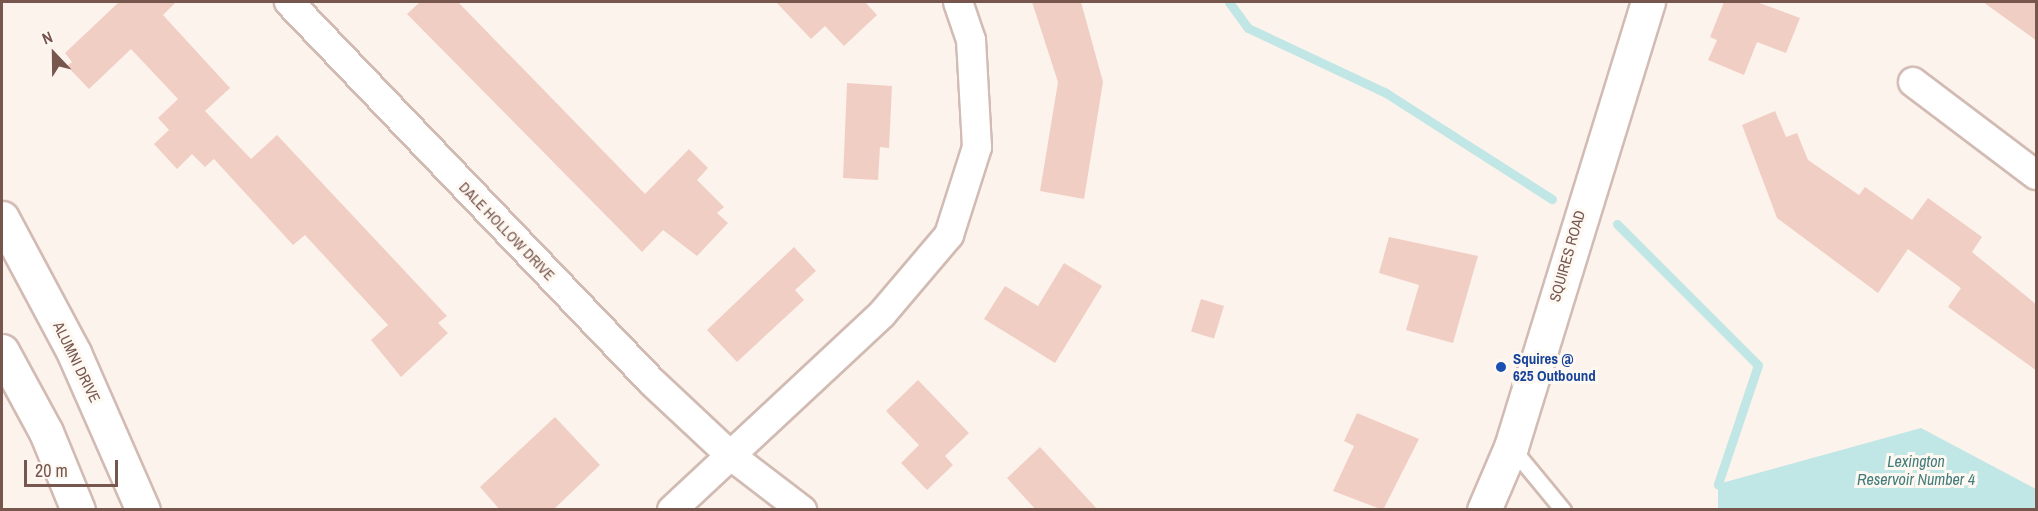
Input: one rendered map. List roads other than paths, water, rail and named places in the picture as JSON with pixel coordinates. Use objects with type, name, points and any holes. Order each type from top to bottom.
[{"type":"street","name":"DALE HOLLOW DRIVE","points":[[289,2],[631,361],[730,455],[802,510]]},
{"type":"street","points":[[672,510],[882,314],[949,235],[977,147],[971,40],[958,2]]},
{"type":"street","name":"SQUIRES ROAD","points":[[1484,510],[1511,447],[1648,2]]},
{"type":"street","points":[[1913,82],[2037,175]]},
{"type":"street","name":"ALUMNI DRIVE","points":[[2,218],[74,353],[143,510]]},
{"type":"street","points":[[2,351],[46,432],[78,510]]},
{"type":"lane","points":[[1511,447],[1563,510]]},
{"type":"water","name":"Lexington Reservoir Number 4","points":[[1921,428],[2036,489],[2036,509],[1718,509],[1718,484]]},
{"type":"waterway","points":[[1229,2],[1248,28],[1386,93],[1552,199]]},
{"type":"waterway","points":[[1617,224],[1758,365],[1718,484]]},
{"type":"place","name":"Squires @ 625 Outbound","points":[[1501,367]]}]
